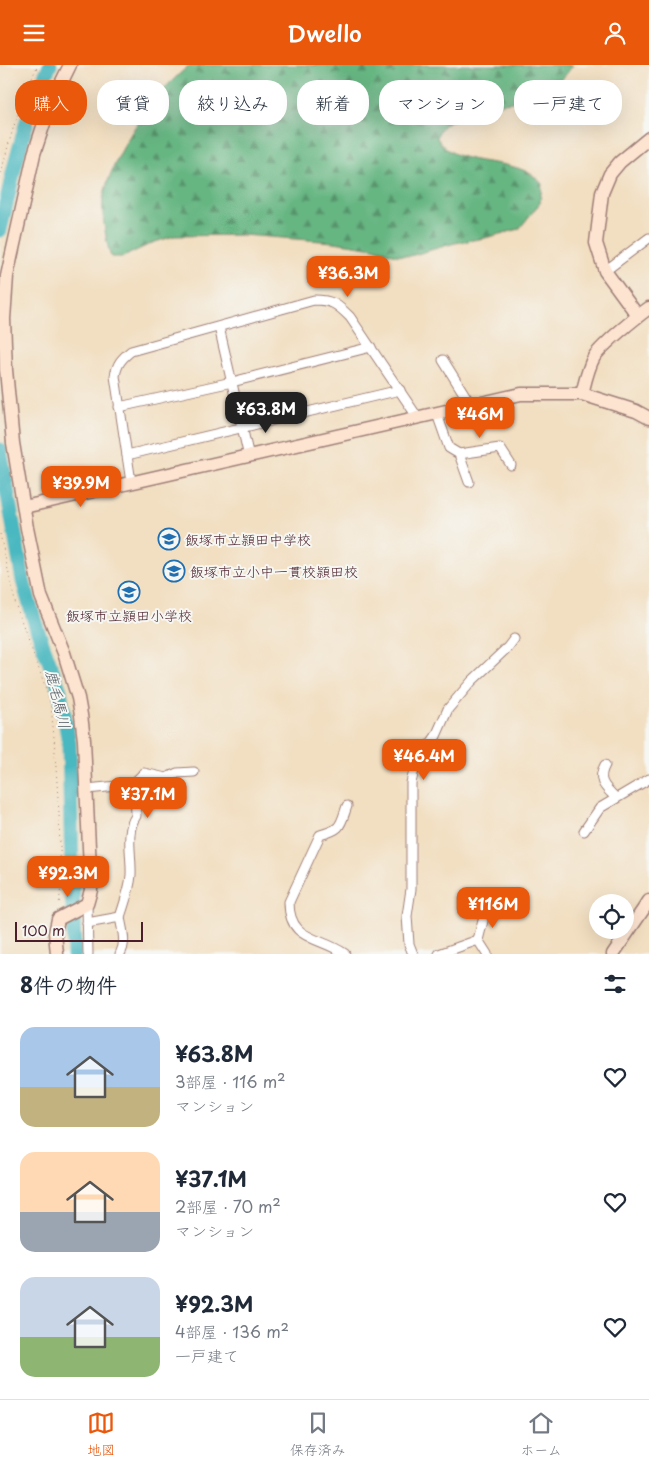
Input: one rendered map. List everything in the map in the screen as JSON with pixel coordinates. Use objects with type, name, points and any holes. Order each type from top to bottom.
[{"type":"street","points":[[70,65],[48,108],[34,154],[7,276],[4,319],[6,370],[13,443],[24,507],[41,596],[64,653],[78,699],[84,740],[91,890],[87,904],[88,954]]},
{"type":"street","points":[[638,316],[605,271],[596,243],[602,193],[610,174],[620,162],[649,138]]},
{"type":"street","points":[[605,271],[649,238]]},
{"type":"street","points":[[131,482],[115,376],[117,366],[122,358],[130,351],[314,300],[324,300],[339,306],[350,317],[418,418]]},
{"type":"street","points":[[582,394],[588,370],[595,356],[649,308]]},
{"type":"street","points":[[219,327],[249,457]]},
{"type":"street","points":[[119,407],[232,382],[371,347]]},
{"type":"street","points":[[443,361],[471,405]]},
{"type":"street","points":[[127,455],[400,389]]},
{"type":"street","points":[[24,507],[521,394],[582,394],[636,411],[649,418]]},
{"type":"street","points":[[437,414],[448,448],[459,454],[500,448],[511,465]]},
{"type":"street","points":[[459,454],[469,482]]},
{"type":"street","points":[[413,954],[407,915],[411,889],[411,783],[415,766],[436,736],[452,703],[514,639]]},
{"type":"street","points":[[605,765],[601,773],[601,779],[606,788],[616,798]]},
{"type":"street","points":[[87,789],[135,782],[144,773],[166,778],[177,773],[194,772]]},
{"type":"street","points":[[584,831],[600,808],[649,779]]},
{"type":"street","points":[[120,954],[124,941],[120,917],[131,875],[131,823],[136,816],[135,782]]},
{"type":"street","points":[[345,954],[337,948],[301,934],[293,924],[289,913],[289,902],[320,835],[336,830],[341,825],[346,806]]},
{"type":"street","points":[[613,954],[649,901]]},
{"type":"street","points":[[58,954],[55,933],[60,918],[87,904]]},
{"type":"street","points":[[485,913],[478,940],[487,954]]},
{"type":"street","points":[[87,923],[120,917]]},
{"type":"street","points":[[439,954],[478,940]]},
{"type":"path","points":[[0,179],[13,128],[30,81],[38,65]]},
{"type":"path","points":[[0,534],[16,606],[44,683],[50,706],[59,813],[60,918]]},
{"type":"green space","points":[[189,65],[573,65],[560,80],[514,80],[514,102],[504,103],[504,80],[379,80],[379,125],[445,125],[439,131],[437,138],[446,149],[473,159],[518,168],[531,174],[542,184],[540,203],[519,229],[485,238],[455,243],[410,256],[396,255],[374,248],[334,242],[243,235],[174,236],[152,243],[123,257],[111,257],[103,212],[106,188],[118,158],[136,125],[169,125],[169,84]]},
{"type":"waterway","name":"鹿毛馬川","points":[[0,230],[30,110],[50,65]]},
{"type":"waterway","name":"鹿毛馬川","points":[[0,450],[23,581],[36,626],[60,691],[69,743],[74,954]]},
{"type":"place","name":"飯塚市立頴田中学校","points":[[169,539]]},
{"type":"place","name":"飯塚市立小中一貫校頴田校","points":[[174,571]]},
{"type":"place","name":"飯塚市立頴田小学校","points":[[129,592]]}]
